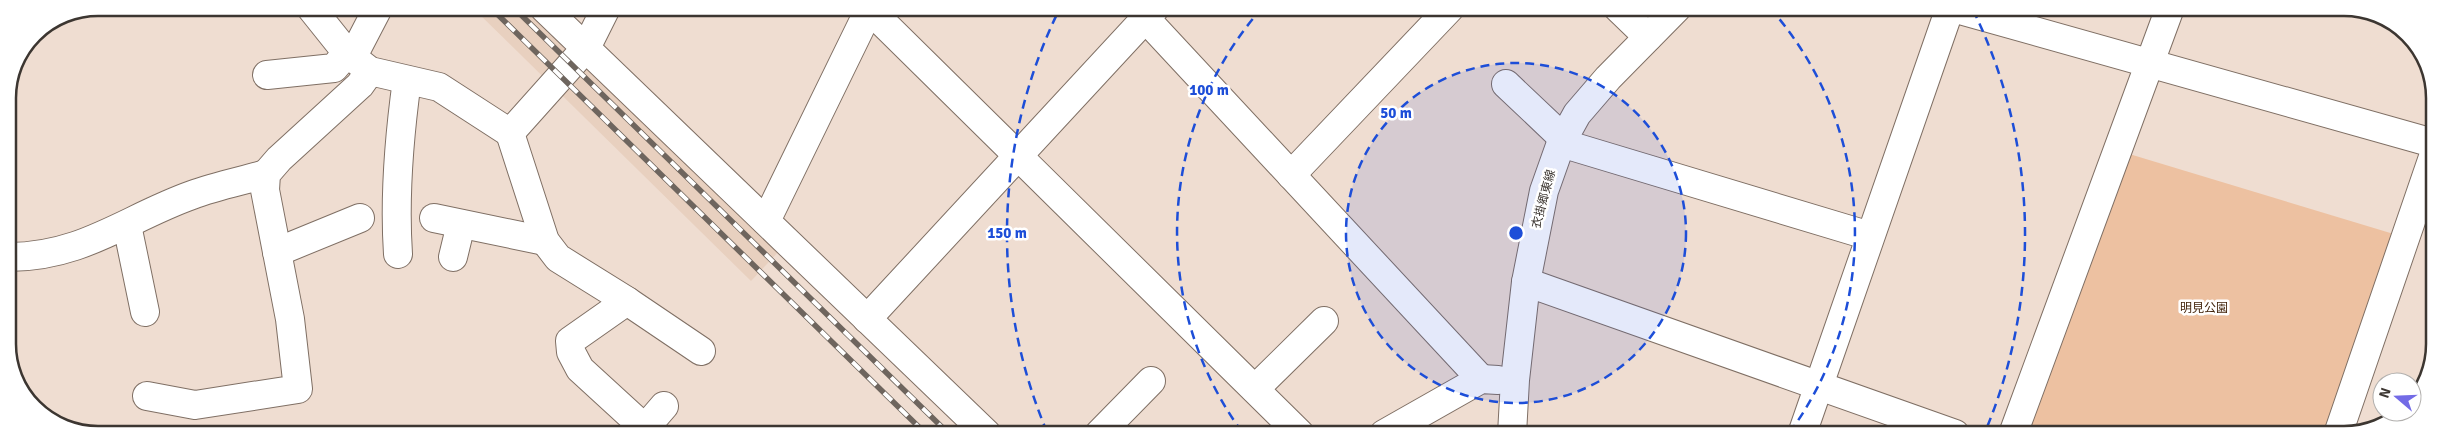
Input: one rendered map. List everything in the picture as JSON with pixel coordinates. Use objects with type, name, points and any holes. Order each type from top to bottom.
[{"type":"street","points":[[318,16],[357,61],[407,80],[439,88],[510,133],[545,242],[558,258],[702,351]]},
{"type":"street","points":[[16,257],[31,257],[68,250],[192,195],[266,174],[300,137],[360,85],[357,61],[375,16]]},
{"type":"street","points":[[552,16],[979,426]]},
{"type":"street","points":[[510,133],[586,48],[602,16]]},
{"type":"street","points":[[766,221],[865,16]]},
{"type":"street","points":[[877,16],[1292,426]]},
{"type":"street","points":[[867,319],[1147,16]]},
{"type":"street","points":[[1153,16],[1291,175],[1481,379]]},
{"type":"street","points":[[1291,175],[1442,16]]},
{"type":"street","points":[[1626,16],[1648,37]]},
{"type":"street","name":"衣掛郷東線","points":[[1512,426],[1515,380],[1526,282],[1544,191],[1562,140],[1577,114],[1669,16]]},
{"type":"street","points":[[1805,426],[1948,16]]},
{"type":"street","points":[[1979,16],[2426,141]]},
{"type":"street","points":[[2016,426],[2167,16]]},
{"type":"street","points":[[267,75],[334,68],[357,61]]},
{"type":"street","points":[[398,254],[395,219],[398,148],[407,80]]},
{"type":"street","points":[[1506,84],[1562,140],[1870,236]]},
{"type":"street","points":[[147,396],[195,405],[298,389],[290,319],[265,190],[266,174]]},
{"type":"street","points":[[2341,426],[2426,177]]},
{"type":"street","points":[[277,252],[360,218]]},
{"type":"street","points":[[434,218],[545,242]]},
{"type":"street","points":[[453,257],[461,224]]},
{"type":"street","points":[[127,225],[145,312]]},
{"type":"street","points":[[1526,282],[1932,426]]},
{"type":"street","points":[[627,301],[570,341],[571,352],[580,369],[643,426]]},
{"type":"street","points":[[1255,389],[1324,321]]},
{"type":"street","points":[[1398,426],[1481,379],[1515,380]]},
{"type":"street","points":[[1107,426],[1151,380]]},
{"type":"street","points":[[651,426],[664,406]]},
{"type":"shaded area","points":[[481,16],[540,16],[781,249],[751,281]]},
{"type":"green space","name":"明見公園","points":[[2126,153],[2397,235],[2329,426],[2026,426]]},
{"type":"railway","points":[[499,16],[918,426]]},
{"type":"railway","points":[[522,16],[941,426]]}]
